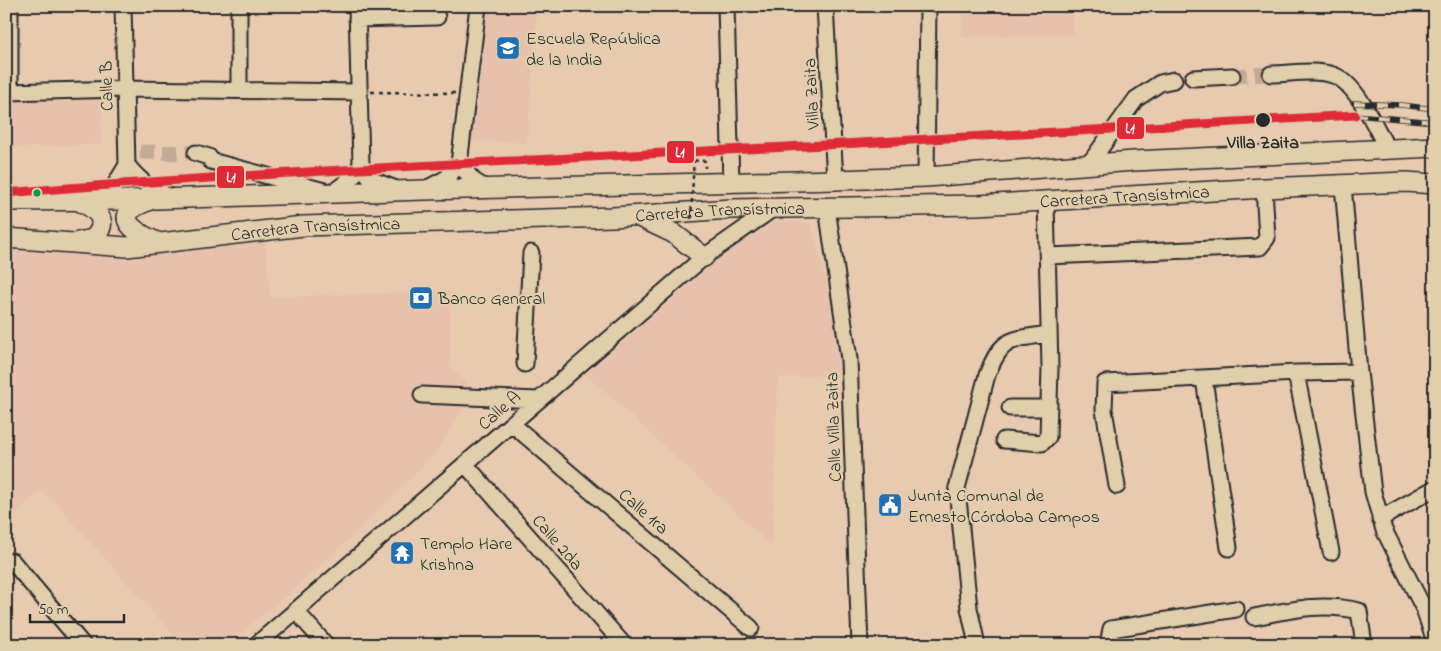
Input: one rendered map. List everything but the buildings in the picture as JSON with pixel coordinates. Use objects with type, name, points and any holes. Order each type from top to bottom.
[{"type":"main road","name":"Carretera Transístmica","points":[[6,201],[151,199],[835,180],[926,176],[1089,164],[1435,147]]},
{"type":"main road","name":"Carretera Transístmica","points":[[6,238],[127,247],[303,226],[635,216],[687,211],[1046,201],[1264,188],[1435,184]]},
{"type":"main road","points":[[151,199],[133,206],[128,213],[128,224],[136,233],[157,243]]},
{"type":"main road","points":[[77,242],[93,239],[99,233],[101,221],[94,207],[83,200]]},
{"type":"main road","points":[[635,216],[673,233],[704,258]]},
{"type":"street","points":[[10,6],[8,92],[125,89],[360,92]]},
{"type":"street","name":"Calle B","points":[[123,6],[125,89],[131,156]]},
{"type":"street","points":[[238,6],[240,90]]},
{"type":"street","points":[[424,190],[447,178],[459,164],[478,6]]},
{"type":"street","points":[[726,6],[731,182]]},
{"type":"street","name":"Villa Zaita","points":[[825,6],[835,180]]},
{"type":"street","points":[[926,176],[928,6]]},
{"type":"street","points":[[400,191],[372,180],[361,165],[357,13],[437,17]]},
{"type":"street","points":[[1271,74],[1332,74],[1344,80],[1352,89],[1387,148]]},
{"type":"street","points":[[1193,78],[1232,76]]},
{"type":"street","points":[[1089,164],[1136,98],[1160,83],[1174,80]]},
{"type":"street","points":[[196,153],[209,157],[211,161],[332,193],[352,178],[361,165]]},
{"type":"street","points":[[131,156],[140,181],[152,189],[177,198]]},
{"type":"street","points":[[83,200],[101,196],[113,188],[131,156]]},
{"type":"street","points":[[459,164],[474,181],[487,189]]},
{"type":"street","points":[[1343,185],[1359,372],[1373,492],[1380,519],[1424,609],[1435,642]]},
{"type":"street","points":[[1048,256],[1260,247],[1267,238],[1264,188]]},
{"type":"street","points":[[1004,440],[1045,443],[1048,437],[1048,256],[1046,201]]},
{"type":"street","name":"Calle Villa Zaita","points":[[827,208],[849,359],[860,645]]},
{"type":"street","name":"Calle A","points":[[256,645],[704,258],[771,210]]},
{"type":"street","points":[[525,364],[531,253]]},
{"type":"street","points":[[977,645],[969,608],[957,488],[987,374],[994,357],[1002,345],[1015,340],[1048,334]]},
{"type":"street","points":[[1117,486],[1104,410],[1105,383],[1296,373],[1359,372]]},
{"type":"street","points":[[1296,373],[1331,552]]},
{"type":"street","points":[[1204,379],[1229,548]]},
{"type":"street","points":[[422,395],[539,400]]},
{"type":"street","points":[[1010,408],[1049,408]]},
{"type":"street","name":"Calle 1ra","points":[[512,424],[751,628]]},
{"type":"street","name":"Calle 2da","points":[[465,464],[624,645]]},
{"type":"street","points":[[1380,519],[1435,488]]},
{"type":"street","points":[[12,561],[83,645]]},
{"type":"street","points":[[1254,617],[1315,606],[1340,606],[1358,610],[1364,645]]},
{"type":"street","points":[[1108,645],[1111,629],[1236,609]]},
{"type":"street","points":[[296,611],[326,645]]},
{"type":"path","points":[[360,92],[469,93]]},
{"type":"path","points":[[692,219],[694,156],[681,156],[680,160],[705,160]]},
{"type":"shaded area","name":"Escuela República de la India","points":[[487,6],[537,6],[527,143],[471,140],[479,90]]},
{"type":"shaded area","points":[[963,6],[1072,6],[1073,34],[962,37]]},
{"type":"shaded area","points":[[102,99],[101,144],[6,148],[6,100]]},
{"type":"shaded area","points":[[762,221],[811,223],[839,330],[843,374],[778,378],[772,546],[586,374]]},
{"type":"shaded area","points":[[265,238],[270,297],[450,291],[450,367],[475,392],[434,454],[355,534],[285,597],[229,642],[179,641],[53,500],[41,491],[6,521],[6,242]]},
{"type":"tunnel","points":[[1232,76],[1271,74]]},
{"type":"tunnel","points":[[140,152],[196,153]]},
{"type":"railway","points":[[1354,103],[1435,109]]},
{"type":"railway","points":[[1355,115],[1435,122]]},
{"type":"transit line","name":"L1","points":[[6,193],[306,172],[943,139],[1355,115]]},
{"type":"place","name":"Escuela República de la India","points":[[508,48]]},
{"type":"place","name":"Villa Zaita","points":[[1263,120]]},
{"type":"place","name":"Banco General","points":[[421,298]]},
{"type":"place","name":"Junta Comunal de Ernesto Córdoba Campos","points":[[890,505]]},
{"type":"place","name":"Templo Hare Krishna","points":[[402,553]]}]
